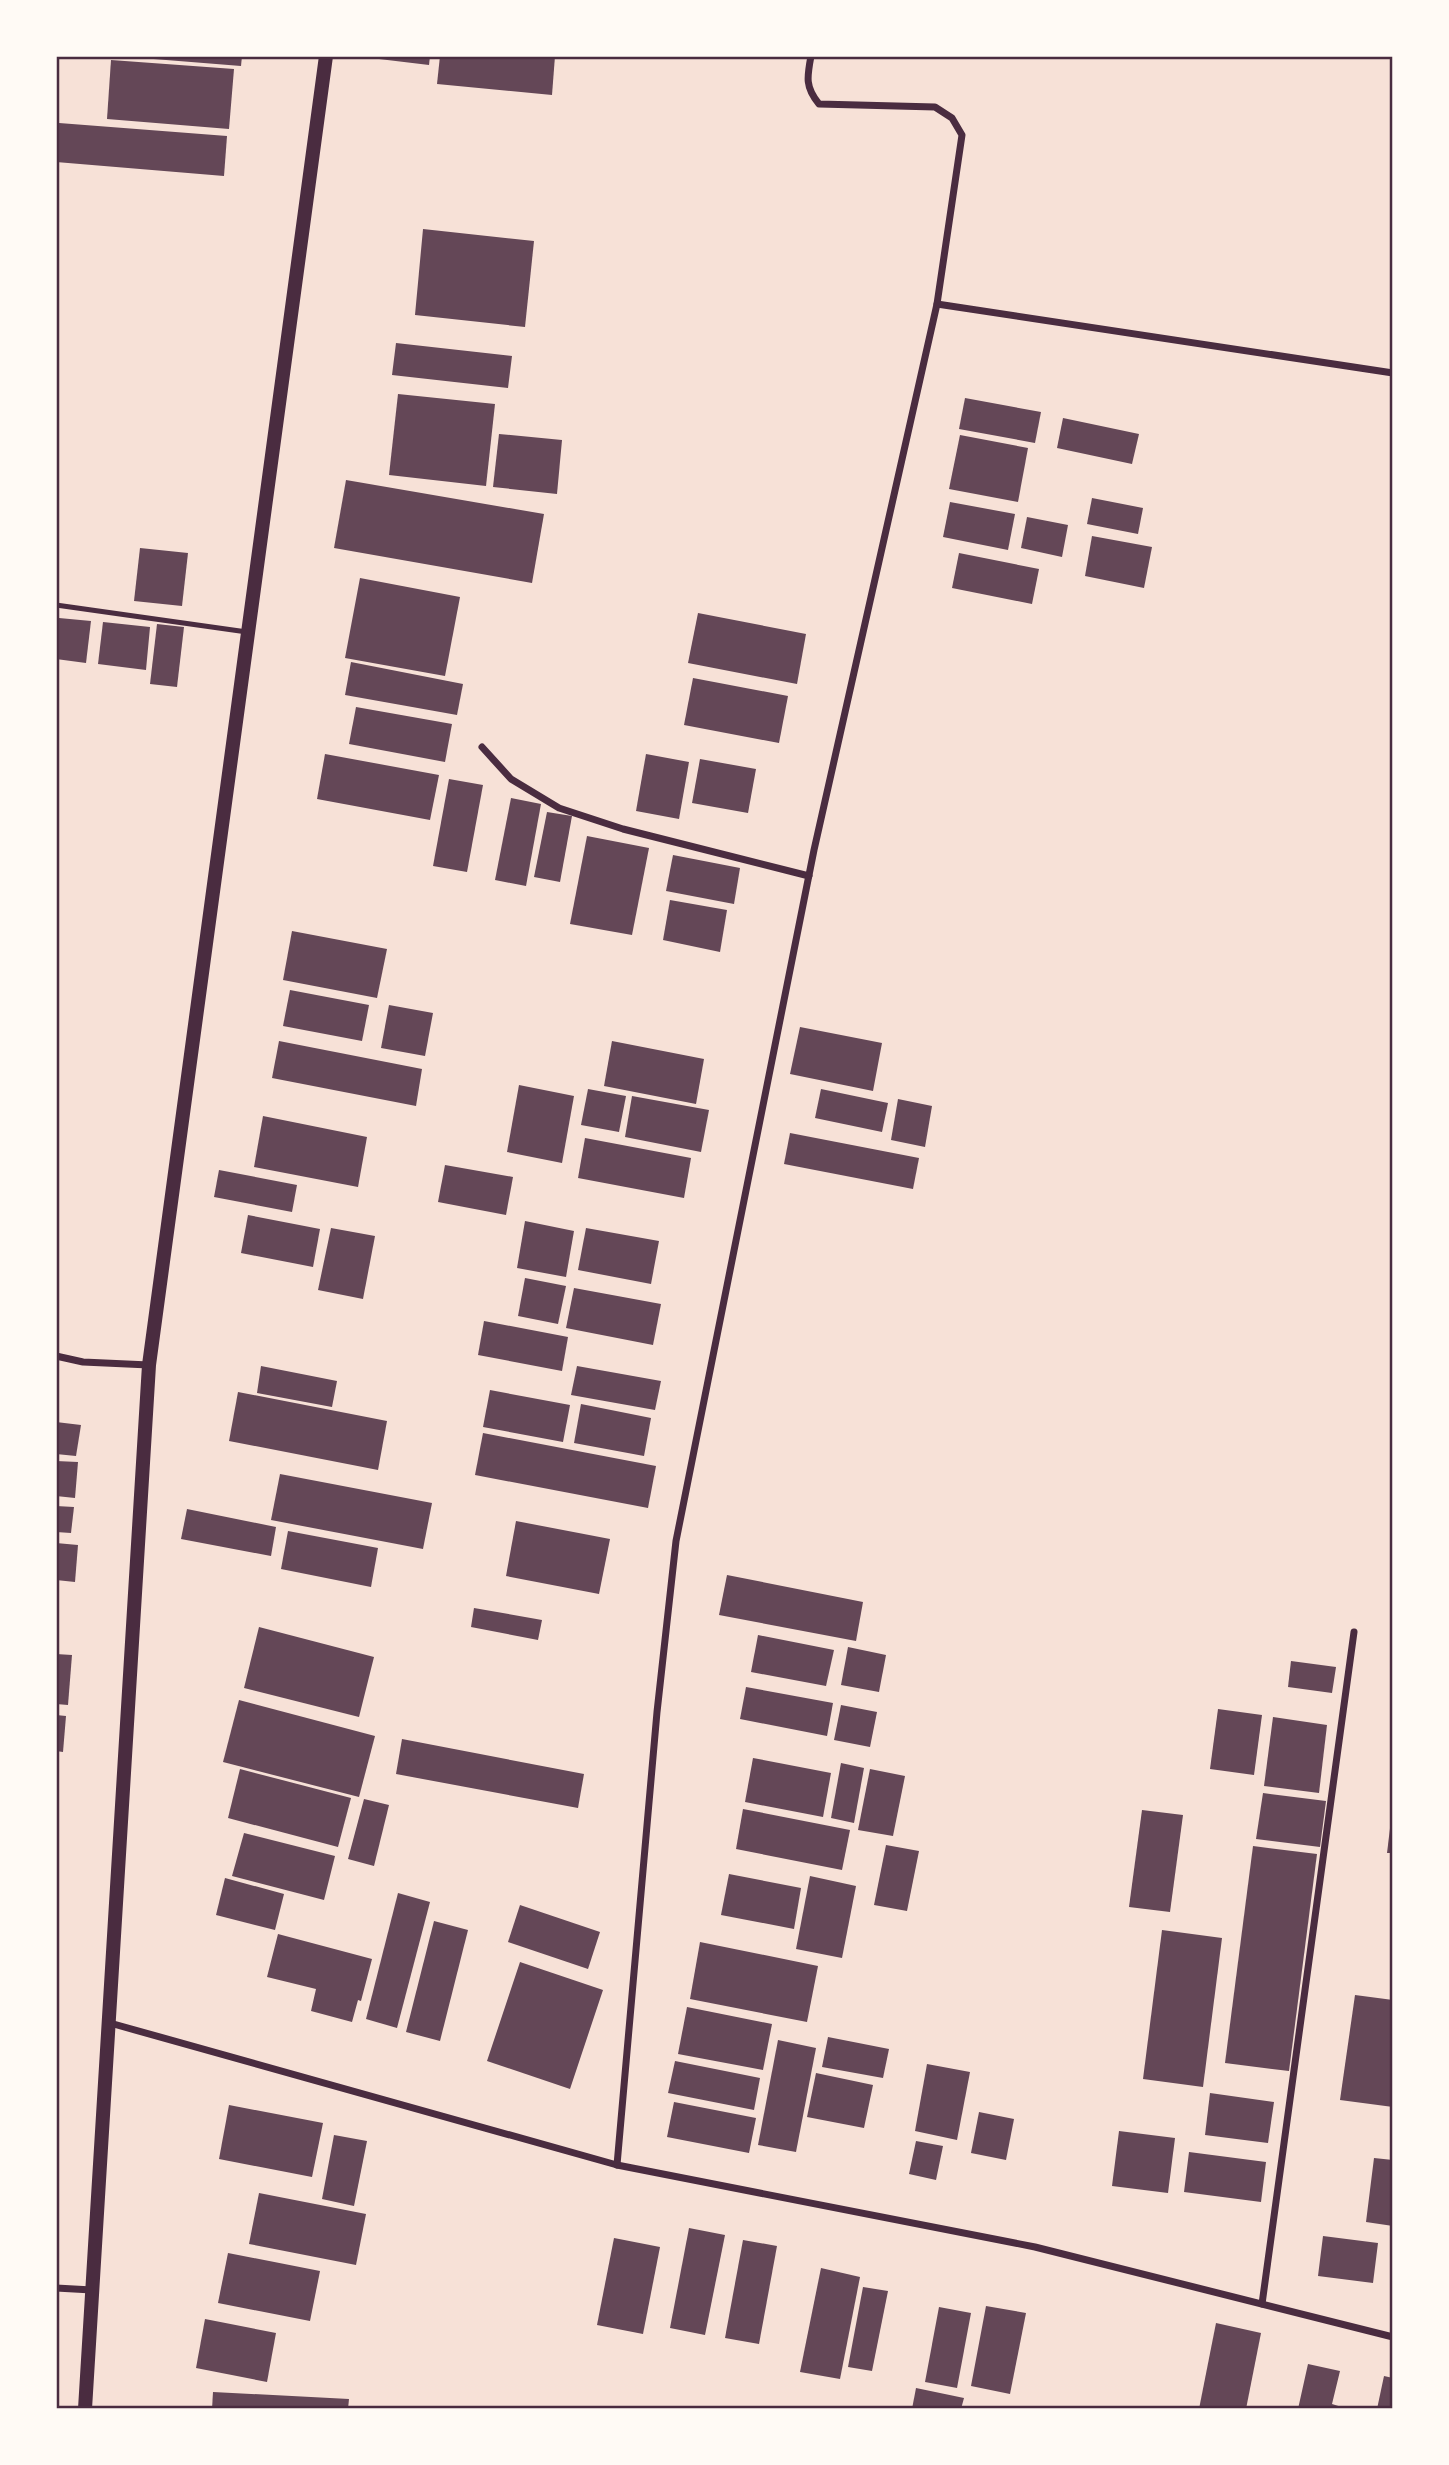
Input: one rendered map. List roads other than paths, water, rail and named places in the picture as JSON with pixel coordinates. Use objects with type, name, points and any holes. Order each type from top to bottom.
[{"type":"main road","points":[[85,2409],[149,1366],[326,56]]},
{"type":"street","points":[[617,2165],[657,1712],[676,1541],[809,876],[937,304],[962,135],[952,118],[935,107],[819,104],[809,93],[811,56]]},
{"type":"street","points":[[937,304],[1393,373]]},
{"type":"street","points":[[482,747],[511,779],[559,808],[623,829],[809,876]]},
{"type":"street","points":[[56,1356],[83,1362],[149,1366]]},
{"type":"street","points":[[1262,2304],[1354,1632]]},
{"type":"street","points":[[110,2023],[617,2165],[1035,2246],[1393,2337]]},
{"type":"street","points":[[56,2288],[92,2290]]},
{"type":"lane","points":[[56,605],[247,632]]}]
